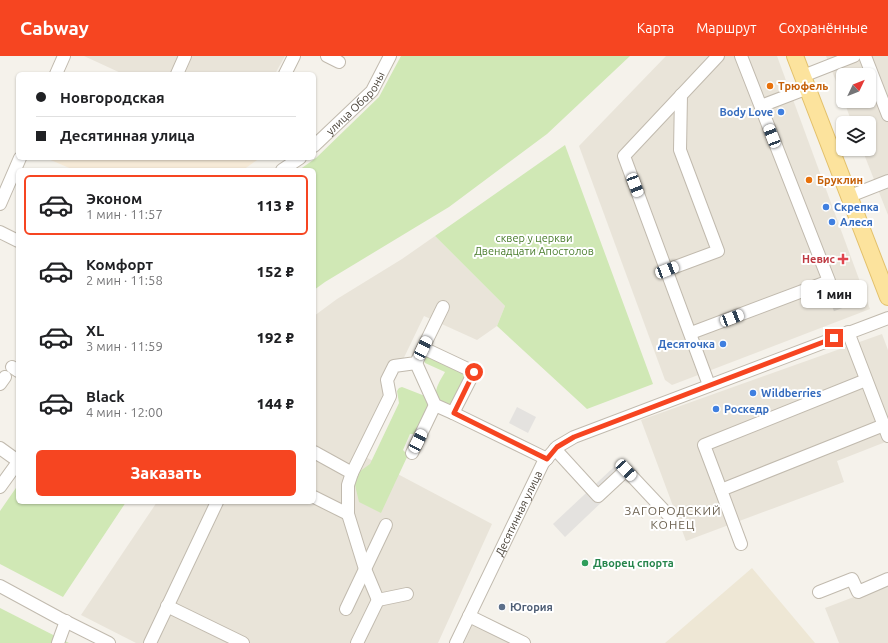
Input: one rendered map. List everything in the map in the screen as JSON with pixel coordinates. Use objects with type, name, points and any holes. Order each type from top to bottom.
[{"type":"main road","points":[[795,56],[888,297]]},
{"type":"street","points":[[178,72],[185,56]]},
{"type":"street","points":[[286,72],[294,56]]},
{"type":"street","points":[[327,56],[340,62]]},
{"type":"street","name":"улица Обороны","points":[[316,144],[372,91],[390,56]]},
{"type":"street","points":[[709,385],[624,156],[718,56]]},
{"type":"street","points":[[690,333],[829,281],[741,56]]},
{"type":"street","points":[[761,106],[854,56]]},
{"type":"street","points":[[865,56],[888,115]]},
{"type":"street","points":[[57,72],[61,57]]},
{"type":"street","points":[[667,270],[718,251],[680,150],[681,95]]},
{"type":"street","points":[[0,204],[19,160]]},
{"type":"street","points":[[285,168],[297,160]]},
{"type":"street","points":[[850,196],[888,181]]},
{"type":"street","points":[[0,232],[16,240]]},
{"type":"street","points":[[416,363],[443,306]]},
{"type":"street","name":"Десятинная улица","points":[[456,643],[543,463],[557,447],[574,437],[888,318]]},
{"type":"street","points":[[721,490],[886,430],[848,332]]},
{"type":"street","points":[[423,348],[474,372],[454,413]]},
{"type":"street","points":[[416,363],[436,405],[547,459]]},
{"type":"street","points":[[357,643],[378,600],[365,569],[348,514],[348,485],[352,472],[390,396],[386,380],[394,366],[416,363]]},
{"type":"street","points":[[741,544],[704,446],[866,380]]},
{"type":"street","points":[[412,453],[436,405]]},
{"type":"street","points":[[0,448],[16,460]]},
{"type":"street","points":[[555,449],[598,496],[626,470],[672,519]]},
{"type":"street","points":[[316,453],[352,472]]},
{"type":"street","points":[[0,487],[16,464]]},
{"type":"street","points":[[316,498],[348,514]]},
{"type":"street","points":[[150,643],[216,504]]},
{"type":"street","points":[[346,609],[386,525]]},
{"type":"street","points":[[819,592],[852,579],[858,592],[888,579]]},
{"type":"street","points":[[0,586],[66,622],[109,643]]},
{"type":"street","points":[[378,600],[406,594]]},
{"type":"street","points":[[167,606],[243,643]]},
{"type":"street","points":[[469,616],[518,642]]},
{"type":"street","points":[[58,643],[66,622]]},
{"type":"shaded area","points":[[84,56],[285,56],[276,72],[119,72]]},
{"type":"shaded area","points":[[666,56],[777,56],[870,309],[672,385],[665,380],[579,146]]},
{"type":"shaded area","points":[[826,56],[888,56],[888,215],[865,156],[876,156],[876,116],[849,116],[847,108],[876,108],[876,68],[836,68],[836,81]]},
{"type":"shaded area","points":[[51,160],[257,160],[246,168],[69,168]]},
{"type":"shaded area","points":[[435,236],[505,306],[497,326],[477,340],[424,316],[358,453],[492,524],[438,643],[136,643],[81,615],[156,504],[316,504],[316,315],[337,299],[402,259]]},
{"type":"shaded area","points":[[882,334],[888,350],[888,441],[837,461],[844,482],[686,541],[641,420]]},
{"type":"shaded area","points":[[517,407],[536,417],[528,433],[509,423]]},
{"type":"shaded area","points":[[615,466],[627,478],[565,537],[553,524]]},
{"type":"shaded area","points":[[752,568],[815,643],[665,643]]},
{"type":"shaded area","points":[[888,584],[888,643],[839,643],[825,608]]},
{"type":"shaded area","points":[[473,624],[511,643],[464,643]]},
{"type":"green space","points":[[401,56],[630,56],[547,134],[449,207],[316,289],[316,168],[302,168],[313,160],[316,160],[316,158],[379,97]]},
{"type":"green space","name":"сквер у церкви Двенадцати Апостолов","points":[[565,145],[653,384],[587,409],[497,326],[505,306],[435,236]]},
{"type":"green space","points":[[424,355],[466,375],[466,378],[452,405],[447,405],[441,402],[436,396],[438,386],[445,372],[425,363],[423,359]]},
{"type":"green space","points":[[402,387],[425,396],[430,411],[418,434],[410,434],[403,450],[408,455],[381,513],[359,502],[354,481],[359,472],[370,464],[399,403],[397,391]]},
{"type":"green space","points":[[16,488],[16,504],[125,504],[63,597],[0,564],[0,511]]},
{"type":"green space","points":[[0,608],[69,643],[0,643]]},
{"type":"tunnel","points":[[829,281],[841,313]]},
{"type":"place","name":"Трюфель","points":[[770,86]]},
{"type":"place","name":"Body Love","points":[[781,112]]},
{"type":"place","name":"Бруклин","points":[[809,180]]},
{"type":"place","name":"Скрепка","points":[[826,207]]},
{"type":"place","name":"Алеся","points":[[832,222]]},
{"type":"place","name":"Невис","points":[[843,259]]},
{"type":"place","name":"Десяточка","points":[[723,344]]},
{"type":"place","name":"Wildberries","points":[[753,393]]},
{"type":"place","name":"Роскедр","points":[[716,409]]},
{"type":"place","name":"Дворец спорта","points":[[585,563]]},
{"type":"place","name":"Югория","points":[[502,607]]},
{"type":"district","name":"ЗАГОРОДСКИЙ КОНЕЦ","points":[[673,517]]},
{"type":"route","points":[[474,372],[454,413],[547,459],[557,447],[574,437],[834,338]]}]
